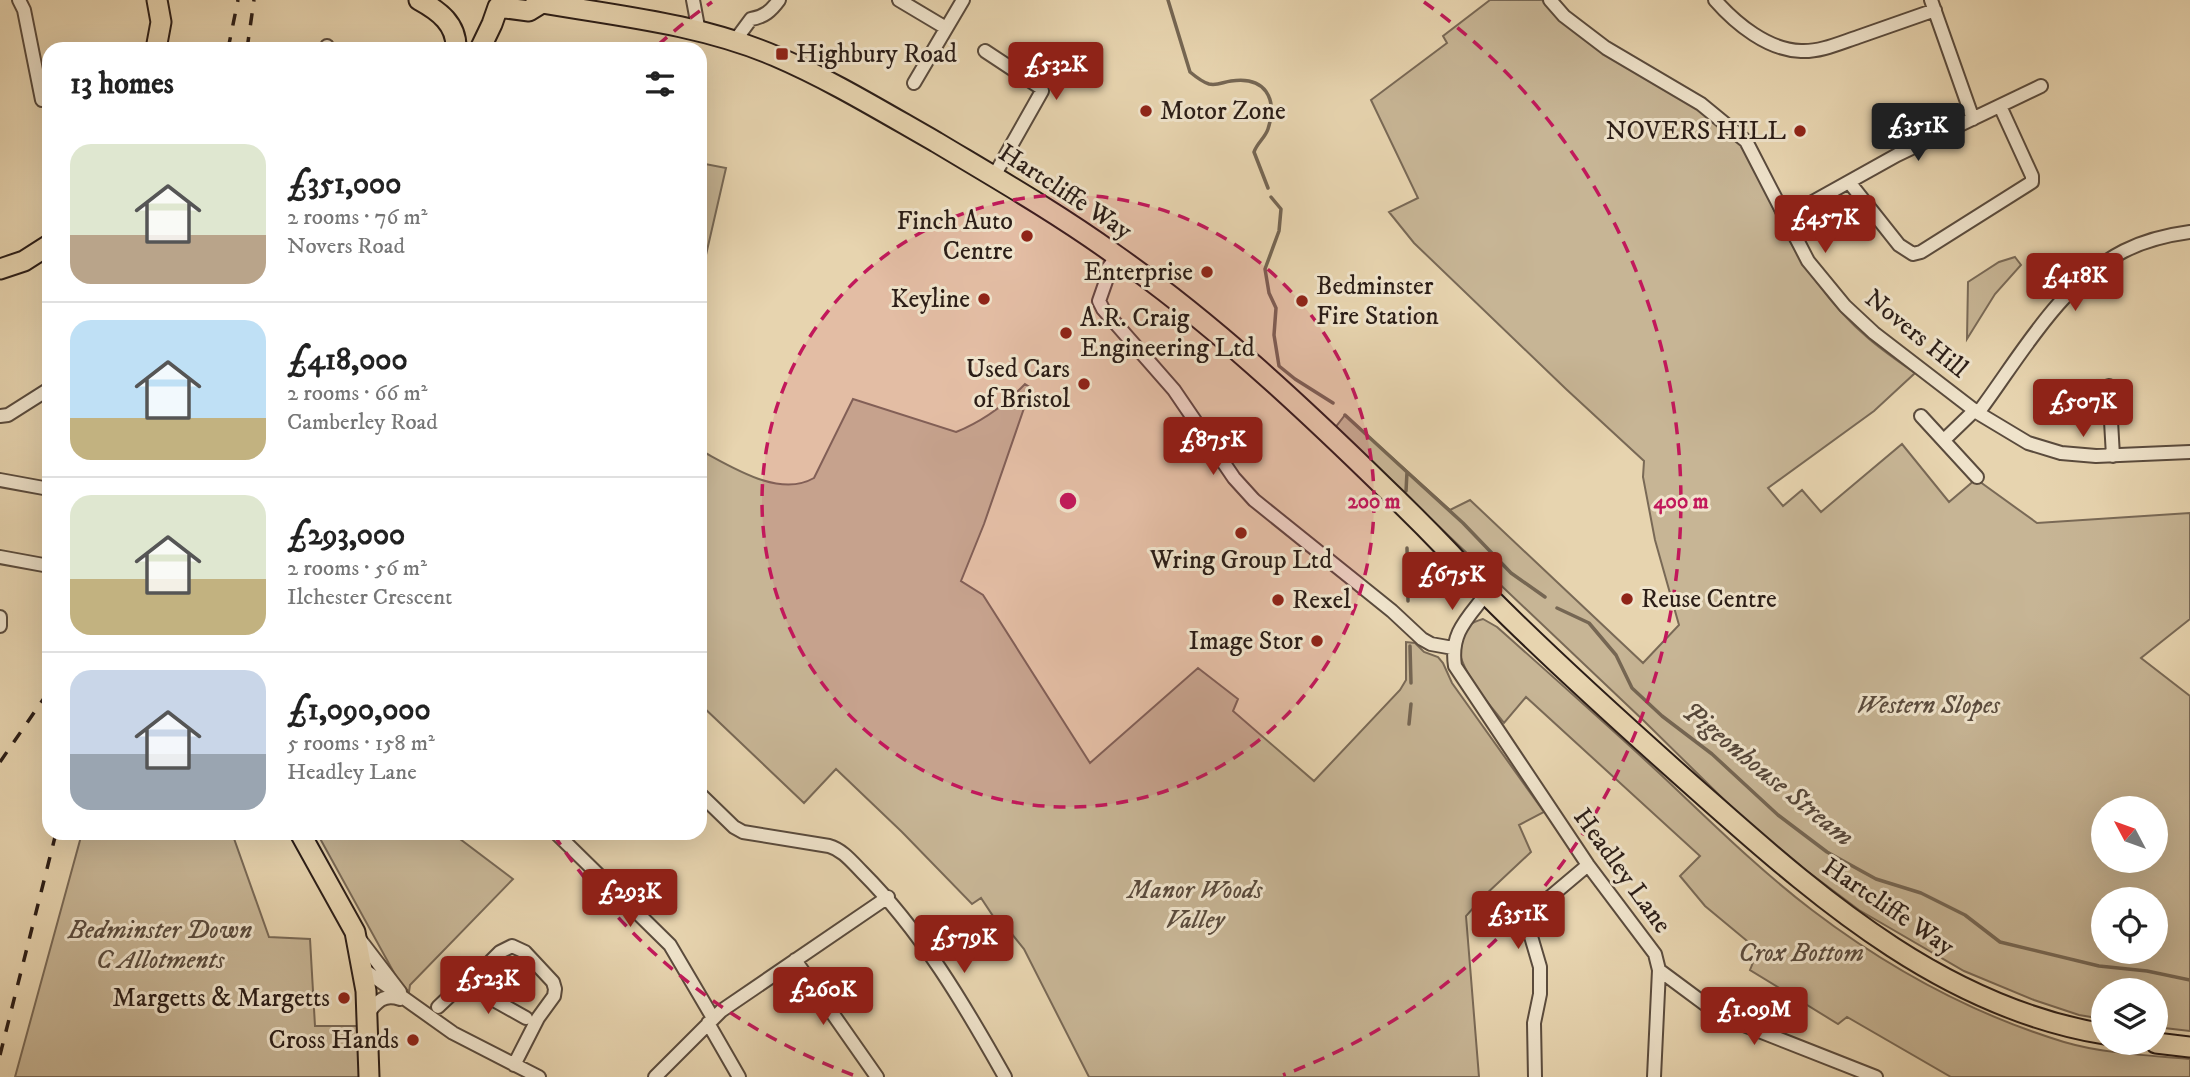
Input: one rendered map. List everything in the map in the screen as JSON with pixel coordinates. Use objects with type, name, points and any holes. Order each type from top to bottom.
[{"type":"highway","points":[[157,0],[161,22],[157,42]]},
{"type":"highway","points":[[161,22],[176,0]]},
{"type":"highway","points":[[419,0],[446,19],[457,42]]},
{"type":"highway","points":[[483,42],[498,8],[529,11],[539,2]]},
{"type":"highway","name":"Hartcliffe Way","points":[[539,2],[699,32],[755,49],[813,74],[994,176],[1117,256],[1211,328],[1322,427],[1448,551],[1486,594],[1655,753],[1777,861],[1866,930],[1919,965],[1984,997],[2034,1016],[2091,1032]]},
{"type":"highway","points":[[0,269],[24,261],[42,249]]},
{"type":"highway","points":[[304,840],[355,932],[363,969],[369,1077]]},
{"type":"highway","points":[[2168,1044],[2190,1047]]},
{"type":"street","points":[[19,0],[24,10],[41,100]]},
{"type":"street","points":[[693,0],[699,32]]},
{"type":"street","points":[[734,42],[751,19],[760,18],[772,10],[779,0]]},
{"type":"street","points":[[900,0],[946,28]]},
{"type":"street","points":[[914,83],[962,0]]},
{"type":"street","name":"Novers Hill","points":[[1550,0],[1564,16],[1606,48],[1700,104],[1745,141],[1808,261],[1845,306],[1874,333],[1976,412],[2008,433],[2036,446],[2078,455],[2190,452]]},
{"type":"street","points":[[1715,0],[1737,22],[1754,34],[1777,46],[1804,52],[1828,47],[1933,5],[1973,119]]},
{"type":"street","points":[[747,24],[755,49]]},
{"type":"street","points":[[985,51],[1042,91],[994,176]]},
{"type":"street","points":[[1784,218],[1897,155],[2041,86]]},
{"type":"street","points":[[1849,181],[1899,245],[1913,254],[1921,252],[2032,182],[2032,176],[2000,106]]},
{"type":"street","points":[[1944,440],[1976,412],[2048,318],[2086,278],[2121,252],[2137,245],[2190,232]]},
{"type":"street","points":[[1117,256],[1106,271],[1107,281],[1099,301],[1102,309],[1174,390],[1234,478],[1254,500],[1431,644],[1453,648],[1459,629],[1486,594]]},
{"type":"street","points":[[2109,386],[2113,456]]},
{"type":"street","points":[[0,416],[17,411],[42,394]]},
{"type":"street","points":[[1921,416],[1977,477]]},
{"type":"street","points":[[0,480],[42,488]]},
{"type":"street","points":[[0,557],[42,565]]},
{"type":"street","points":[[0,617],[0,626]]},
{"type":"street","name":"Headley Lane","points":[[1453,648],[1459,675],[1588,865],[1655,954],[1659,970],[1721,1016],[1876,1077]]},
{"type":"street","points":[[707,801],[734,827],[743,832],[836,848],[888,897],[960,999],[1005,1077]]},
{"type":"street","points":[[563,840],[670,945],[739,1077]]},
{"type":"street","points":[[1535,1077],[1534,1023],[1540,994],[1540,967],[1530,933],[1531,920],[1537,908],[1588,865]]},
{"type":"street","points":[[655,1077],[710,1021],[888,897]]},
{"type":"street","points":[[355,932],[410,1002]]},
{"type":"street","points":[[439,1007],[456,990],[467,985],[500,952],[512,946],[525,952],[553,982],[555,991],[514,1065]]},
{"type":"street","points":[[795,960],[877,1077]]},
{"type":"street","points":[[363,969],[453,1033],[539,1077]]},
{"type":"street","points":[[1654,1077],[1659,970]]},
{"type":"street","points":[[467,985],[526,1018]]},
{"type":"street","points":[[367,1015],[380,999],[389,996],[410,1002]]},
{"type":"green space","name":"Western Slopes","points":[[1490,0],[1542,0],[1590,38],[1694,103],[1719,122],[1748,151],[1786,235],[1829,298],[1868,338],[1915,373],[1874,411],[1768,488],[1783,506],[1802,490],[1821,512],[1902,444],[1949,502],[1976,479],[2037,523],[2190,513],[2190,619],[2141,658],[2190,696],[2190,1031],[2168,1028],[2168,978],[2091,978],[2091,1017],[2079,1015],[1964,971],[1859,910],[1763,838],[1644,721],[1335,428],[1345,415],[1450,510],[1470,500],[1643,663],[1679,625],[1655,540],[1643,477],[1644,461],[1414,243],[1389,212],[1418,198],[1371,100],[1447,43],[1443,36]]},
{"type":"green space","points":[[707,164],[726,168],[707,251]]},
{"type":"green space","points":[[2015,257],[2021,265],[1995,294],[1967,339],[1968,282],[1999,262]]},
{"type":"green space","name":"Manor Woods Valley","points":[[1025,384],[1031,388],[984,524],[961,581],[983,595],[1090,763],[1198,668],[1238,699],[1233,711],[1314,781],[1400,690],[1406,680],[1406,642],[1415,643],[1443,663],[1452,683],[1544,812],[1519,825],[1531,852],[1466,916],[1479,1077],[1089,1077],[1024,949],[999,918],[995,919],[981,898],[972,904],[836,769],[804,803],[707,711],[707,454],[756,478],[786,484],[800,483],[814,478],[853,399],[956,432],[993,412]]},
{"type":"green space","name":"Crox Bottom","points":[[1483,619],[1497,627],[1772,877],[1812,910],[1870,951],[1964,1003],[2030,1031],[2091,1048],[2091,1055],[2190,1059],[2190,1077],[1951,1077],[1847,1017],[1838,1024],[1750,970],[1758,950],[1705,906],[1680,876],[1700,856],[1526,697],[1504,723],[1465,668],[1460,652],[1460,638],[1467,627]]},
{"type":"green space","name":"Bedminster Down C Allotments","points":[[80,840],[234,840],[269,937],[310,939],[315,1026],[359,1026],[361,1077],[15,1077]]},
{"type":"green space","points":[[321,840],[461,840],[513,879],[410,985],[409,992],[398,980]]},
{"type":"waterway","points":[[1168,0],[1190,72],[1201,81],[1215,85],[1243,80],[1253,82],[1260,86],[1270,99],[1271,118],[1267,132],[1254,152],[1268,188]]},
{"type":"waterway","points":[[1271,197],[1281,209],[1279,231],[1265,269],[1269,293],[1276,308],[1274,335],[1279,366],[1333,403]]},
{"type":"waterway","points":[[1345,415],[1407,472],[1406,491]]},
{"type":"waterway","name":"Pigeonhouse Stream","points":[[1407,472],[1463,523],[1511,573],[1545,597]]},
{"type":"waterway","points":[[1407,548],[1408,601]]},
{"type":"waterway","name":"Pigeonhouse Stream","points":[[1557,608],[1589,623],[1616,655],[1632,688],[1662,716],[1712,754],[1778,815],[1827,852],[1876,879],[1921,893],[1965,915],[2000,942],[2099,966],[2147,971],[2190,980]]},
{"type":"waterway","points":[[1410,646],[1411,683]]},
{"type":"waterway","points":[[1409,724],[1411,704]]},
{"type":"railway","points":[[229,42],[238,0]]},
{"type":"railway","points":[[248,42],[254,0]]},
{"type":"railway","points":[[0,762],[42,701]]},
{"type":"railway","points":[[0,1055],[54,840]]},
{"type":"place","name":"Highbury Road","points":[[782,54]]},
{"type":"place","name":"Motor Zone","points":[[1146,111]]},
{"type":"place","name":"NOVERS HILL","points":[[1800,131]]},
{"type":"place","name":"Finch Auto Centre","points":[[1027,236]]},
{"type":"place","name":"Enterprise","points":[[1207,272]]},
{"type":"place","name":"Keyline","points":[[984,299]]},
{"type":"place","name":"Bedminster Fire Station","points":[[1302,301]]},
{"type":"place","name":"A.R. Craig Engineering Ltd","points":[[1066,333]]},
{"type":"place","name":"Used Cars of Bristol","points":[[1084,384]]},
{"type":"place","name":"Wring Group Ltd","points":[[1241,533]]},
{"type":"place","name":"Reuse Centre","points":[[1627,599]]},
{"type":"place","name":"Rexel","points":[[1278,600]]},
{"type":"place","name":"Image Stor","points":[[1317,641]]},
{"type":"place","name":"Margetts & Margetts","points":[[344,998]]},
{"type":"place","name":"Cross Hands","points":[[413,1040]]}]
